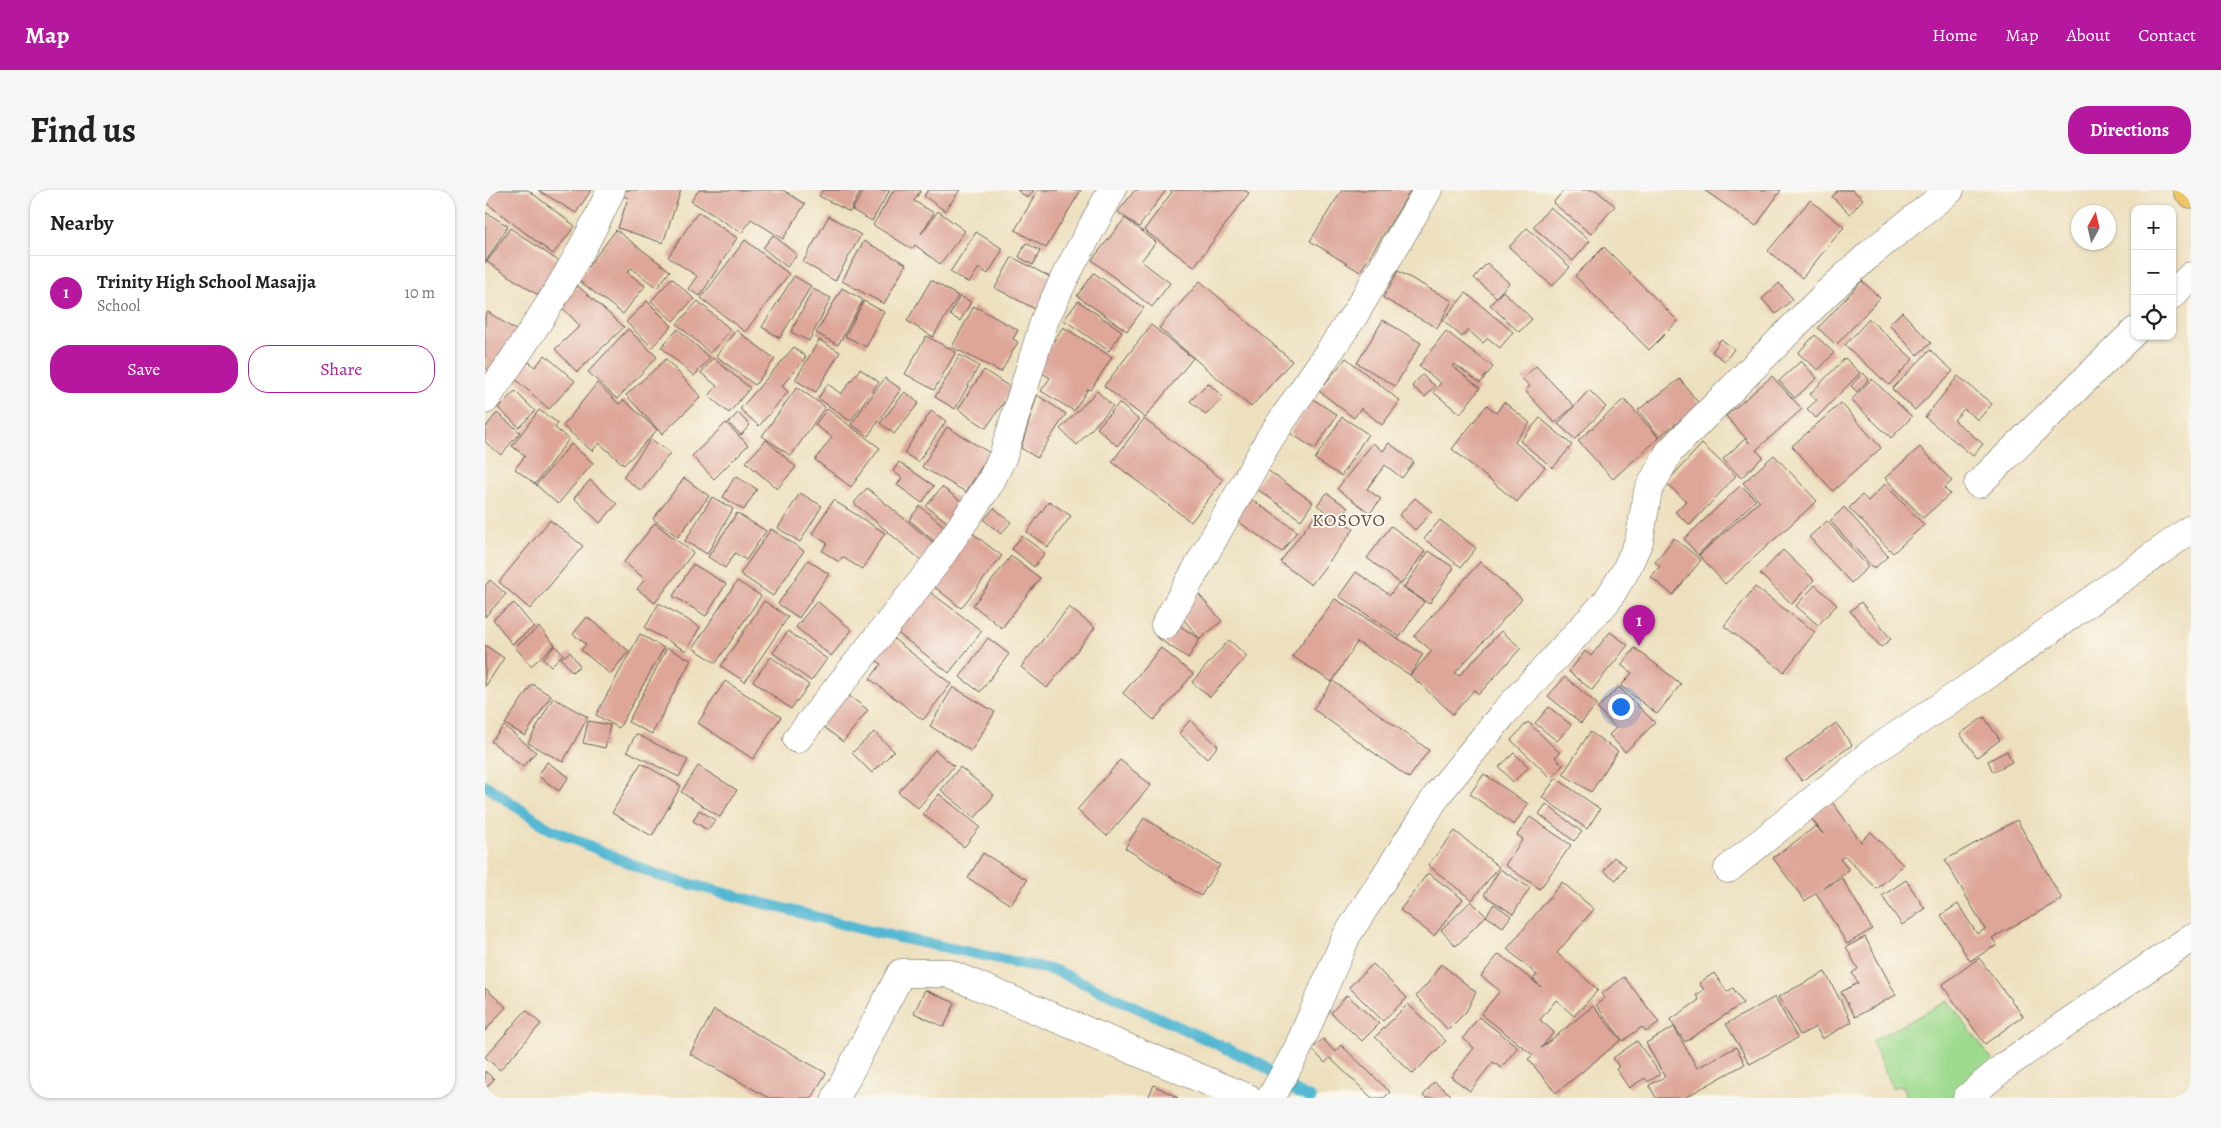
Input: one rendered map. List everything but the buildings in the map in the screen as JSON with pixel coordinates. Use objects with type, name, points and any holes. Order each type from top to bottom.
[{"type":"main road","points":[[2187,190],[2191,194]]},
{"type":"street","points":[[485,400],[567,278],[611,190]]},
{"type":"street","points":[[797,739],[936,562],[991,483],[1003,456],[1045,319],[1065,275],[1113,190]]},
{"type":"street","points":[[1165,625],[1270,438],[1355,314],[1428,190]]},
{"type":"street","points":[[1274,1093],[1297,1050],[1347,935],[1438,794],[1503,714],[1607,601],[1621,578],[1639,541],[1648,491],[1669,452],[1827,293],[1872,252],[1950,190]]},
{"type":"street","points":[[2176,291],[2191,276]]},
{"type":"street","points":[[1978,484],[2131,335]]},
{"type":"street","points":[[1728,869],[1875,750],[1980,680],[2191,530]]},
{"type":"street","points":[[1967,1098],[2006,1065],[2191,938]]},
{"type":"street","points":[[836,1098],[901,973],[947,973],[1248,1098]]},
{"type":"green space","points":[[1948,1001],[1999,1069],[1972,1098],[1907,1098],[1903,1085],[1892,1088],[1872,1041]]},
{"type":"waterway","points":[[485,785],[548,828],[659,876],[873,932],[1057,971],[1260,1064],[1297,1092],[1311,1098]]},
{"type":"place","name":"Trinity High School Masajja","points":[[1639,646]]},
{"type":"district","name":"KOSOVO","points":[[1349,520]]}]
